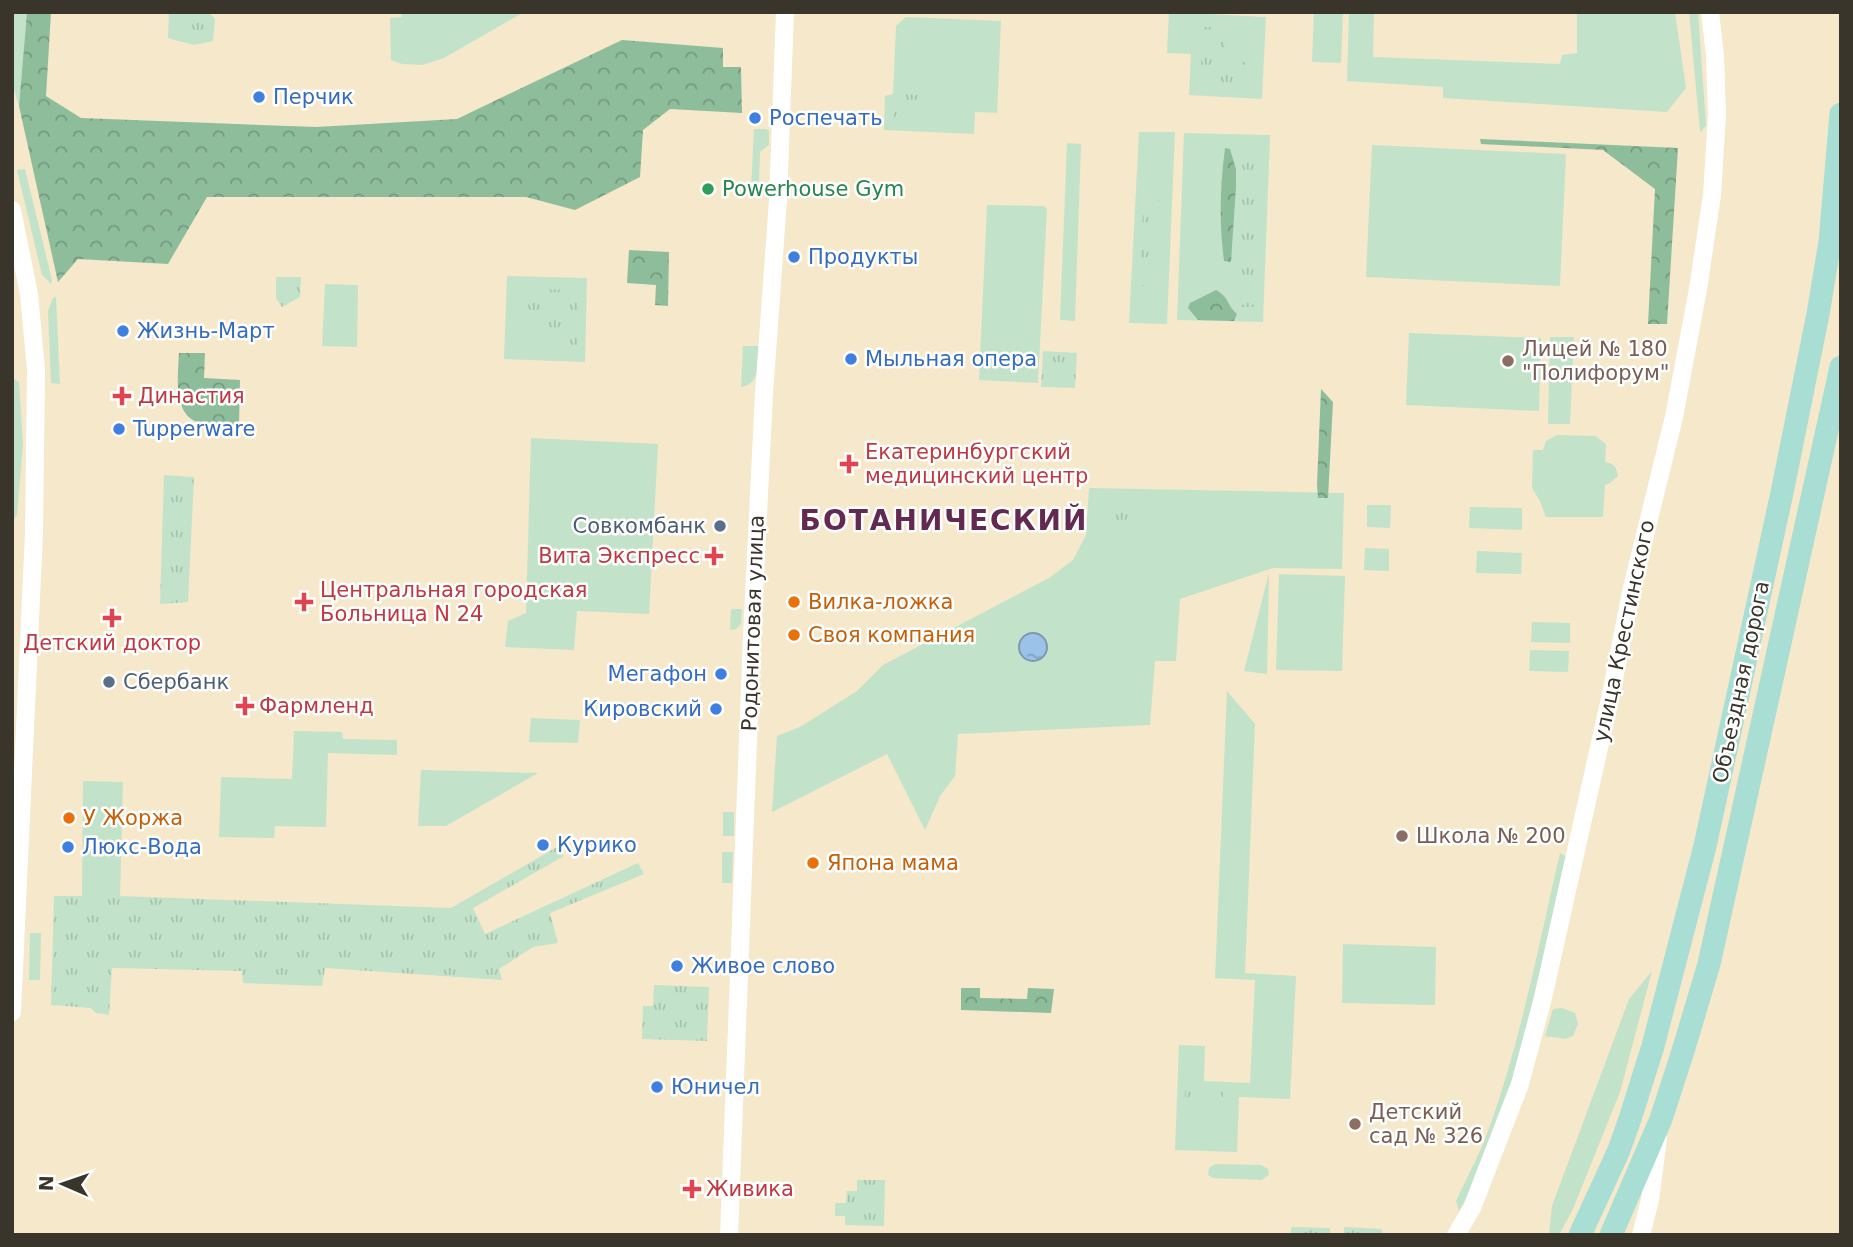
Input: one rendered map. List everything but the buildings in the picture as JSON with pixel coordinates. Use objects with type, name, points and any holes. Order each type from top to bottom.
[{"type":"main road","name":"Объездная дорога","points":[[1580,1235],[1619,1150],[1646,1071],[1705,846],[1818,314],[1830,242],[1841,114]]},
{"type":"main road","name":"Объездная дорога","points":[[1611,1235],[1661,1119],[1709,964],[1841,367]]},
{"type":"street","name":"Родонитовая улица","points":[[729,1235],[751,636],[778,200],[785,12]]},
{"type":"street","name":"улица Крестинского","points":[[1456,1235],[1472,1208],[1520,1084],[1543,998],[1632,592],[1674,417],[1712,195],[1717,114],[1710,12]]},
{"type":"street","points":[[12,209],[29,294],[36,370],[34,533],[16,871],[12,1012]]},
{"type":"street","points":[[1642,1235],[1650,1200],[1661,1119]]},
{"type":"green space","points":[[12,12],[27,12],[19,106],[12,84]]},
{"type":"green space","points":[[27,12],[51,12],[46,96],[81,118],[316,127],[457,119],[622,40],[723,48],[723,67],[741,67],[742,113],[670,109],[643,130],[640,177],[575,210],[526,197],[207,197],[168,264],[78,259],[58,282],[19,106]]},
{"type":"green space","points":[[169,12],[209,12],[215,19],[213,41],[194,45],[168,38]]},
{"type":"green space","points":[[402,12],[524,12],[444,58],[423,65],[402,64],[391,60],[390,18],[401,17]]},
{"type":"green space","points":[[1169,12],[1266,17],[1262,99],[1189,95],[1191,54],[1167,53]]},
{"type":"green space","points":[[1314,12],[1343,12],[1341,63],[1312,62]]},
{"type":"green space","points":[[1349,12],[1374,12],[1373,57],[1560,64],[1562,55],[1577,53],[1577,12],[1675,12],[1686,88],[1667,112],[1443,98],[1443,87],[1347,81]]},
{"type":"green space","points":[[1689,12],[1698,12],[1706,125],[1701,132],[1700,131]]},
{"type":"green space","points":[[906,17],[1001,21],[997,113],[975,112],[974,134],[884,130],[885,96],[893,94],[896,26]]},
{"type":"green space","points":[[1203,27],[1227,28],[1225,60],[1245,62],[1244,90],[1200,87]]},
{"type":"green space","points":[[904,94],[921,95],[919,120],[894,119],[893,99],[903,98]]},
{"type":"green space","points":[[754,129],[769,131],[769,145],[760,152],[759,183],[769,185],[763,189],[751,190]]},
{"type":"green space","points":[[1139,132],[1175,132],[1167,324],[1129,323]]},
{"type":"green space","points":[[1184,133],[1270,135],[1263,322],[1177,320]]},
{"type":"green space","points":[[1480,139],[1678,148],[1667,324],[1648,324],[1655,189],[1603,150],[1481,144]]},
{"type":"green space","points":[[1067,143],[1081,144],[1075,321],[1060,320]]},
{"type":"green space","points":[[1372,145],[1566,154],[1560,286],[1366,277]]},
{"type":"green space","points":[[1225,148],[1230,149],[1236,169],[1231,262],[1224,261],[1221,233]]},
{"type":"green space","points":[[1239,154],[1260,154],[1254,307],[1233,307]]},
{"type":"green space","points":[[25,169],[51,284],[42,275],[17,170]]},
{"type":"green space","points":[[1144,188],[1159,188],[1155,286],[1140,286]]},
{"type":"green space","points":[[987,205],[1047,208],[1038,383],[979,380]]},
{"type":"green space","points":[[629,250],[669,252],[668,306],[655,305],[656,285],[627,283]]},
{"type":"green space","points":[[507,276],[587,278],[585,362],[504,359]]},
{"type":"green space","points":[[276,277],[301,277],[300,297],[282,307],[276,298]]},
{"type":"green space","points":[[325,284],[358,285],[357,347],[322,346]]},
{"type":"green space","points":[[528,289],[579,290],[577,349],[556,349],[526,316]]},
{"type":"green space","points":[[1216,290],[1237,314],[1234,321],[1198,320],[1188,308],[1190,303]]},
{"type":"green space","points":[[56,297],[60,384],[51,383],[48,311],[53,298]]},
{"type":"green space","points":[[1409,333],[1541,338],[1539,411],[1406,405]]},
{"type":"green space","points":[[1550,337],[1574,337],[1570,424],[1548,424]]},
{"type":"green space","points":[[743,346],[759,346],[759,359],[752,382],[741,387]]},
{"type":"green space","points":[[1043,351],[1077,353],[1075,388],[1041,387]]},
{"type":"green space","points":[[179,353],[205,353],[204,378],[240,380],[239,425],[200,423],[185,412],[179,394]]},
{"type":"green space","points":[[14,379],[19,382],[23,444],[17,515],[12,522],[12,418]]},
{"type":"green space","points":[[1321,389],[1333,402],[1328,498],[1318,498],[1317,485]]},
{"type":"green space","points":[[1557,435],[1595,436],[1606,444],[1605,462],[1616,468],[1618,476],[1605,485],[1603,517],[1546,517],[1532,488],[1533,450],[1543,450],[1546,441]]},
{"type":"green space","points":[[531,438],[658,444],[649,614],[577,611],[574,650],[505,647],[508,621],[526,613]]},
{"type":"green space","points":[[164,475],[194,477],[188,602],[160,604]]},
{"type":"green space","points":[[1089,488],[1344,493],[1342,569],[1273,568],[1180,599],[1176,661],[1155,661],[1150,725],[958,734],[955,776],[940,796],[925,830],[887,754],[772,812],[777,736],[800,727],[857,691],[883,665],[1049,578],[1073,560],[1086,535]]},
{"type":"green space","points":[[1127,500],[1137,504],[1141,514],[1137,524],[1127,528],[1117,524],[1113,514],[1117,504]]},
{"type":"green space","points":[[1367,505],[1391,505],[1390,528],[1367,527]]},
{"type":"green space","points":[[1470,507],[1522,508],[1522,530],[1469,528]]},
{"type":"green space","points":[[1365,548],[1389,549],[1389,571],[1364,570]]},
{"type":"green space","points":[[1477,551],[1522,553],[1521,574],[1476,573]]},
{"type":"green space","points":[[1269,573],[1267,674],[1244,671]]},
{"type":"green space","points":[[1279,574],[1345,576],[1342,671],[1276,670]]},
{"type":"green space","points":[[731,609],[742,609],[741,624],[730,630]]},
{"type":"green space","points":[[1532,622],[1570,623],[1570,643],[1531,642]]},
{"type":"green space","points":[[1530,650],[1569,651],[1568,672],[1529,671]]},
{"type":"green space","points":[[1227,691],[1255,724],[1245,973],[1296,976],[1290,1099],[1239,1097],[1237,1152],[1175,1150],[1179,1045],[1205,1046],[1204,1081],[1250,1083],[1255,980],[1215,978]]},
{"type":"green space","points":[[531,718],[580,720],[578,743],[529,742]]},
{"type":"green space","points":[[294,731],[342,732],[343,739],[397,740],[397,755],[328,753],[326,827],[275,826],[274,838],[219,837],[221,777],[292,779]]},
{"type":"green space","points":[[421,770],[538,773],[446,826],[418,826]]},
{"type":"green space","points":[[83,781],[123,782],[120,896],[82,897]]},
{"type":"green space","points":[[723,812],[734,812],[734,836],[723,836]]},
{"type":"green space","points":[[557,847],[564,856],[473,908],[485,934],[638,863],[644,874],[550,913],[558,943],[533,947],[499,969],[502,980],[325,968],[322,986],[243,983],[242,971],[112,968],[109,1015],[96,1013],[91,1008],[51,1005],[54,896],[451,908]]},
{"type":"green space","points":[[722,852],[733,852],[732,883],[722,883]]},
{"type":"green space","points":[[1560,853],[1565,856],[1566,865],[1510,1094],[1473,1186],[1459,1211],[1456,1201],[1487,1133],[1512,1056]]},
{"type":"green space","points":[[30,933],[41,933],[40,980],[29,980]]},
{"type":"green space","points":[[1343,944],[1436,947],[1435,1005],[1342,1003]]},
{"type":"green space","points":[[1652,971],[1620,1092],[1573,1209],[1559,1235],[1549,1235],[1552,1206],[1629,999]]},
{"type":"green space","points":[[654,985],[709,987],[707,1041],[642,1039],[643,1006],[653,1006]]},
{"type":"green space","points":[[961,988],[980,988],[980,998],[1027,999],[1028,988],[1054,989],[1051,1013],[961,1010]]},
{"type":"green space","points":[[1562,1008],[1575,1013],[1578,1024],[1573,1036],[1565,1039],[1545,1036],[1553,1009]]},
{"type":"green space","points":[[1186,1065],[1197,1073],[1204,1086],[1223,1086],[1223,1098],[1203,1097],[1200,1110],[1184,1119]]},
{"type":"green space","points":[[1215,1164],[1261,1165],[1268,1169],[1269,1175],[1261,1180],[1213,1178],[1208,1175],[1209,1168]]},
{"type":"green space","points":[[857,1180],[885,1180],[884,1226],[845,1225],[845,1216],[835,1216],[835,1203],[846,1203],[847,1191],[857,1191]]},
{"type":"green space","points":[[1291,1227],[1330,1228],[1330,1233],[1296,1235],[1291,1233]]},
{"type":"green space","points":[[1344,1227],[1382,1229],[1382,1235],[1344,1235]]},
{"type":"water","points":[[1033,633],[1043,637],[1047,647],[1043,657],[1033,661],[1023,657],[1019,647],[1023,637]]},
{"type":"place","name":"Перчик","points":[[259,97]]},
{"type":"place","name":"Роспечать","points":[[755,118]]},
{"type":"place","name":"Powerhouse Gym","points":[[708,189]]},
{"type":"place","name":"Продукты","points":[[794,257]]},
{"type":"place","name":"Жизнь-Март","points":[[123,331]]},
{"type":"place","name":"Мыльная опера","points":[[851,359]]},
{"type":"place","name":"Лицей № 180 \"Полифорум\"","points":[[1508,361]]},
{"type":"place","name":"Династия","points":[[122,396]]},
{"type":"place","name":"Tupperware","points":[[119,429]]},
{"type":"place","name":"Екатеринбургский медицинский центр","points":[[849,464]]},
{"type":"place","name":"Совкомбанк","points":[[720,526]]},
{"type":"place","name":"Вита Экспресс","points":[[714,556]]},
{"type":"place","name":"Центральная городская Больница N 24","points":[[304,602]]},
{"type":"place","name":"Вилка-ложка","points":[[794,602]]},
{"type":"place","name":"Детский доктор","points":[[112,618]]},
{"type":"place","name":"Своя компания","points":[[794,635]]},
{"type":"place","name":"Мегафон","points":[[721,674]]},
{"type":"place","name":"Сбербанк","points":[[109,682]]},
{"type":"place","name":"Фармленд","points":[[245,706]]},
{"type":"place","name":"Кировский","points":[[716,709]]},
{"type":"place","name":"У Жоржа","points":[[69,818]]},
{"type":"place","name":"Школа № 200","points":[[1402,836]]},
{"type":"place","name":"Курико","points":[[543,845]]},
{"type":"place","name":"Люкс-Вода","points":[[68,847]]},
{"type":"place","name":"Япона мама","points":[[813,863]]},
{"type":"place","name":"Живое слово","points":[[677,966]]},
{"type":"place","name":"Юничел","points":[[657,1087]]},
{"type":"place","name":"Детский сад № 326","points":[[1355,1124]]},
{"type":"place","name":"Живика","points":[[692,1189]]},
{"type":"district","name":"БОТАНИЧЕСКИЙ","points":[[944,520]]}]
